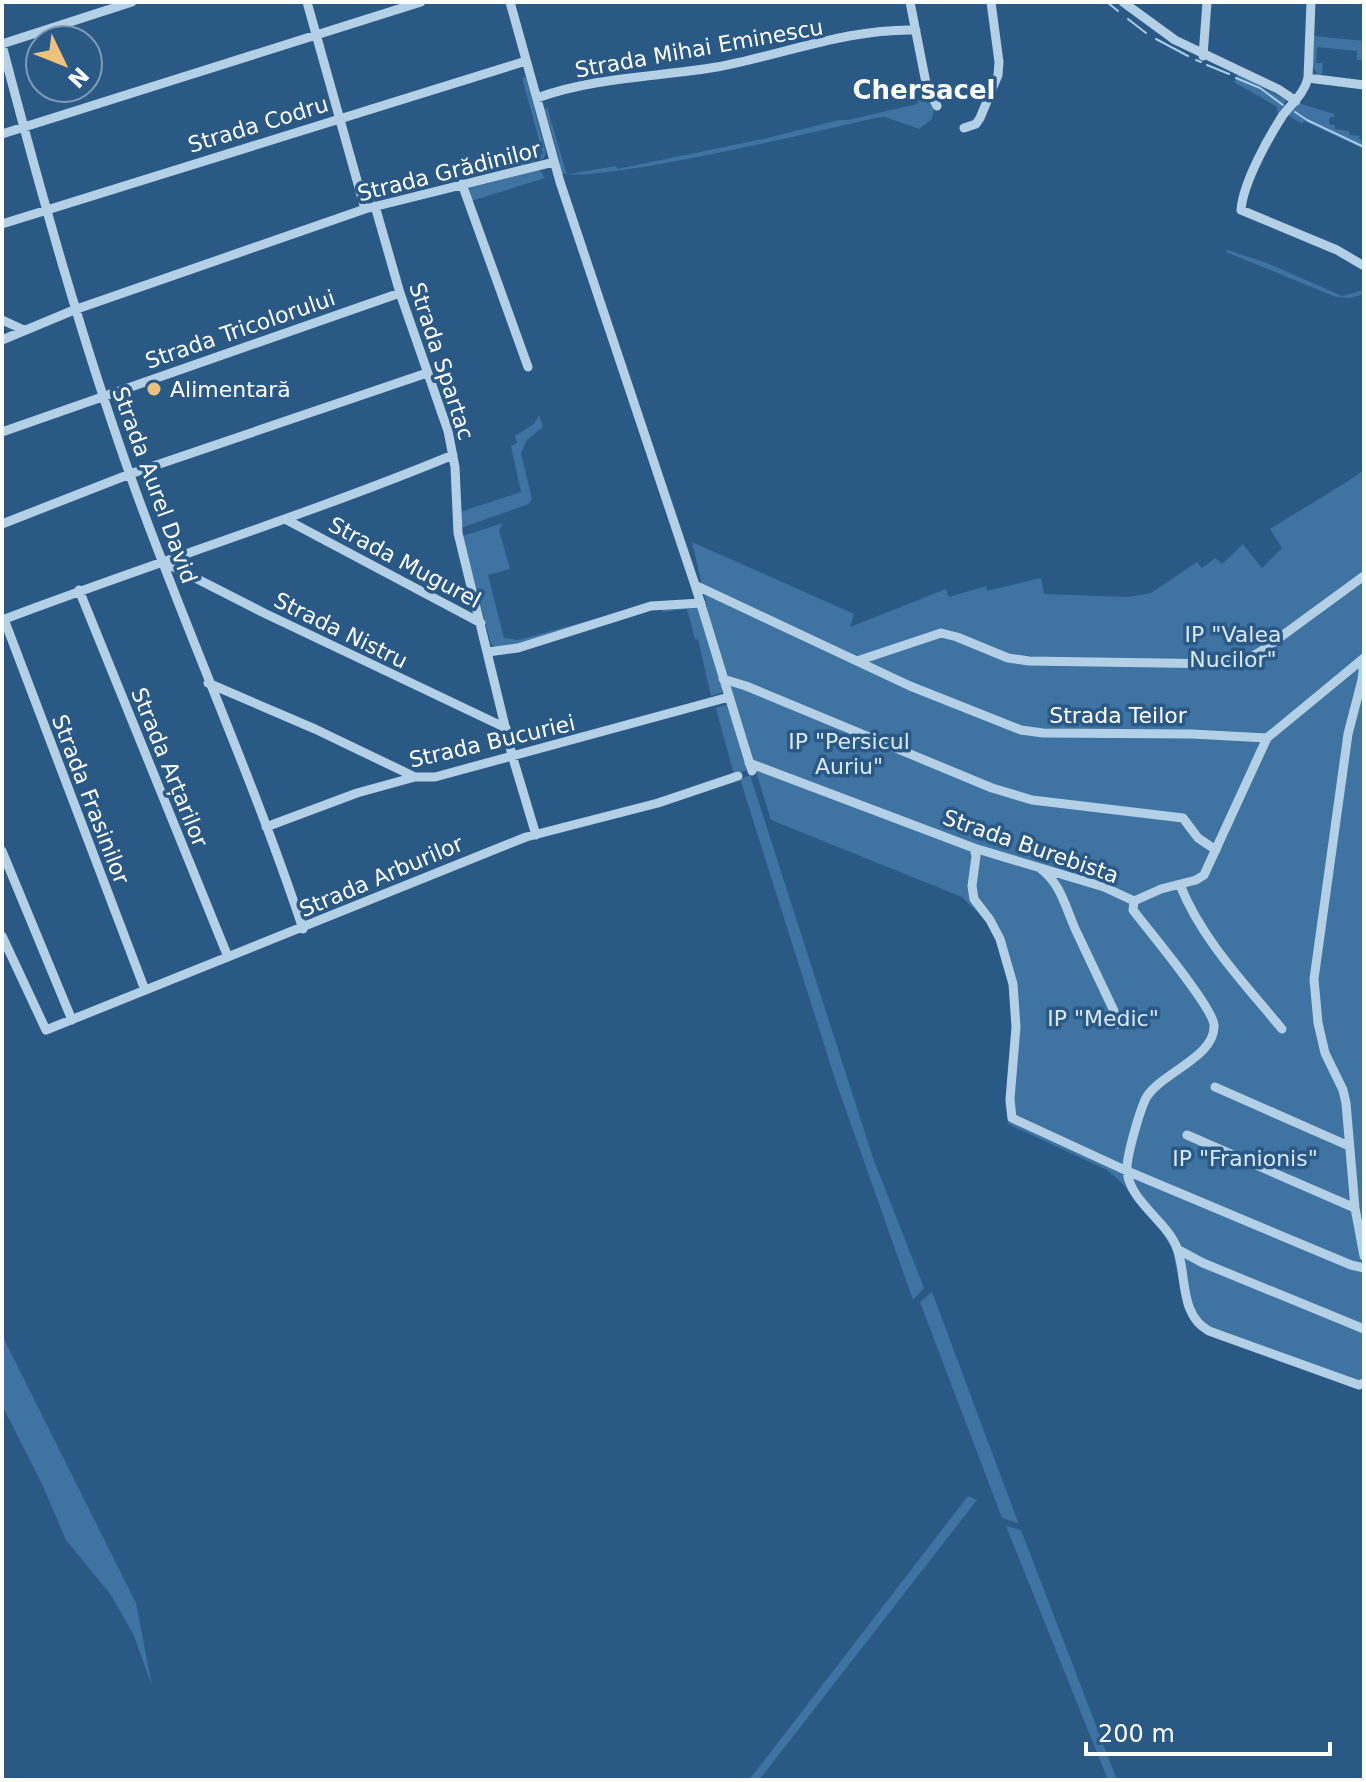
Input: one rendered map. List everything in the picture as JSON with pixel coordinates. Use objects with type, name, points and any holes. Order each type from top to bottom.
[{"type":"street","points":[[2,44],[132,2]]},
{"type":"street","name":"Strada Spartac","points":[[307,2],[370,208],[448,431],[453,455],[458,533],[481,623]]},
{"type":"street","points":[[2,134],[421,2]]},
{"type":"street","points":[[510,2],[554,162]]},
{"type":"street","points":[[910,2],[927,88],[937,106]]},
{"type":"street","points":[[964,128],[976,124],[980,118],[998,75],[991,2]]},
{"type":"street","points":[[1123,2],[1156,28],[1203,56],[1296,101]]},
{"type":"street","points":[[1203,56],[1207,2]]},
{"type":"street","points":[[1311,2],[1308,78],[1274,131],[1246,189],[1241,210],[1337,250],[1364,266]]},
{"type":"street","name":"Strada Mihai Eminescu","points":[[537,98],[611,82],[716,67],[862,35],[916,30]]},
{"type":"street","name":"Strada Aurel David","points":[[2,44],[74,310],[162,561],[303,929]]},
{"type":"street","name":"Strada Codru","points":[[2,224],[526,61]]},
{"type":"street","points":[[1308,78],[1364,85]]},
{"type":"street","name":"Strada Grădinilor","points":[[2,340],[74,310],[370,208],[554,162],[701,603],[750,767]]},
{"type":"street","points":[[462,184],[528,367]]},
{"type":"street","name":"Strada Tricolorului","points":[[2,432],[400,293]]},
{"type":"street","points":[[2,320],[24,330]]},
{"type":"street","points":[[2,524],[130,474],[427,373]]},
{"type":"street","points":[[3,620],[453,455]]},
{"type":"street","name":"Strada Mugurel","points":[[285,519],[481,623],[512,755],[536,835]]},
{"type":"street","name":"Strada Nistru","points":[[162,561],[506,728]]},
{"type":"street","points":[[857,661],[941,633],[1008,658],[1029,661],[1131,664],[1235,662],[1260,652],[1364,576]]},
{"type":"street","name":"Strada Teilor","points":[[695,585],[943,700],[1030,732],[1267,738]]},
{"type":"street","name":"Strada Arțarilor","points":[[79,590],[228,957]]},
{"type":"street","points":[[488,652],[518,648],[651,606],[701,603]]},
{"type":"street","name":"Strada Frasinilor","points":[[3,620],[145,990]]},
{"type":"street","points":[[1267,738],[1364,660]]},
{"type":"street","points":[[1364,660],[1348,734],[1314,979],[1318,1023],[1325,1053],[1346,1103],[1355,1208],[1364,1256]]},
{"type":"street","points":[[723,679],[992,788],[1032,800],[1183,818],[1198,838],[1216,850]]},
{"type":"street","points":[[208,683],[280,713],[415,777]]},
{"type":"street","name":"Strada Bucuriei","points":[[266,827],[357,793],[415,777],[435,777],[729,697]]},
{"type":"street","name":"Strada Burebista","points":[[750,767],[974,848],[1104,887],[1134,901],[1204,875],[1267,738]]},
{"type":"street","name":"Strada Arburilor","points":[[2,936],[46,1030],[303,929],[441,869],[536,835],[658,803],[738,776]]},
{"type":"street","points":[[974,848],[974,899],[1000,939],[1013,984],[1016,1027],[1011,1116],[1127,1171],[1364,1268]]},
{"type":"street","points":[[2,851],[72,1020]]},
{"type":"street","points":[[1038,867],[1057,885],[1117,1024]]},
{"type":"street","points":[[1057,885],[1064,874]]},
{"type":"street","points":[[1180,885],[1209,939],[1282,1029]]},
{"type":"street","points":[[1134,901],[1133,910],[1205,1006],[1214,1027],[1213,1035],[1204,1048],[1146,1099],[1127,1171],[1133,1189],[1167,1231],[1177,1249],[1183,1286],[1199,1325],[1359,1385],[1364,1383]]},
{"type":"street","points":[[1215,1087],[1349,1146]]},
{"type":"street","points":[[1187,1135],[1355,1208]]},
{"type":"street","points":[[1177,1249],[1203,1263],[1364,1329]]},
{"type":"green space","points":[[1314,36],[1364,41],[1364,60],[1357,60],[1357,51],[1317,47],[1316,63],[1323,63],[1322,74],[1318,75],[1312,65]]},
{"type":"green space","points":[[1238,74],[1286,100],[1278,116],[1277,107],[1234,82]]},
{"type":"green space","points":[[526,77],[546,153],[543,159],[518,166],[517,162],[543,154],[522,78]]},
{"type":"green space","points":[[920,97],[934,109],[932,119],[919,129],[885,117],[875,118],[659,164],[614,171],[572,174],[616,166],[617,169],[763,139],[917,104]]},
{"type":"green space","points":[[1298,103],[1334,114],[1329,124],[1335,125],[1335,129],[1349,131],[1350,135],[1360,136],[1364,149],[1289,116]]},
{"type":"green space","points":[[547,107],[566,172],[560,172]]},
{"type":"green space","points":[[540,170],[545,178],[471,201],[470,188]]},
{"type":"green space","points":[[1227,250],[1267,263],[1342,296],[1364,290],[1364,294],[1350,298],[1336,297]]},
{"type":"green space","points":[[539,415],[543,427],[527,440],[521,453],[532,499],[529,504],[461,528],[460,512],[521,492],[511,446],[517,443],[515,436],[534,424]]},
{"type":"green space","points":[[1364,470],[1364,1387],[1196,1327],[1181,1291],[1172,1249],[1159,1227],[1121,1182],[1107,1170],[1008,1124],[1005,1104],[1012,1051],[1012,997],[998,943],[988,923],[962,897],[771,820],[714,637],[692,542],[854,614],[850,627],[946,589],[949,597],[986,586],[987,591],[1041,578],[1044,594],[1129,597],[1151,593],[1197,562],[1202,568],[1215,558],[1222,564],[1243,544],[1262,568],[1282,548],[1270,529]]},
{"type":"green space","points":[[503,523],[499,530],[510,569],[488,575],[504,638],[518,640],[598,618],[598,621],[518,645],[496,648],[491,644],[463,536]]},
{"type":"green space","points":[[698,607],[724,692],[711,696],[698,639],[695,639],[687,609],[662,612],[663,608]]},
{"type":"green space","points":[[728,704],[747,770],[734,775],[716,708]]},
{"type":"green space","points":[[750,775],[873,1158],[924,1288],[913,1300],[836,1082],[740,779]]},
{"type":"green space","points":[[932,1292],[1018,1523],[1002,1518],[920,1302]]},
{"type":"green space","points":[[2,1335],[136,1603],[152,1686],[134,1636],[111,1595],[66,1540],[2,1405]]},
{"type":"green space","points":[[968,1496],[977,1500],[759,1780],[749,1780]]},
{"type":"green space","points":[[1006,1526],[1021,1530],[1117,1780],[1108,1780]]},
{"type":"waterway","points":[[1107,2],[1118,11]]},
{"type":"waterway","points":[[1128,19],[1146,33]]},
{"type":"waterway","points":[[1156,39],[1188,56]]},
{"type":"waterway","points":[[1196,60],[1201,62]]},
{"type":"waterway","points":[[1207,65],[1229,74]]},
{"type":"waterway","points":[[1236,78],[1260,88],[1283,105]]},
{"type":"waterway","points":[[1295,112],[1364,147]]},
{"type":"place","name":"Alimentară","points":[[154,389]]},
{"type":"district","name":"Chersacel","points":[[924,90]]},
{"type":"park label","name":"IP \"Valea Nucilor\"","points":[[1233,646]]},
{"type":"park label","name":"IP \"Persicul Auriu\"","points":[[849,754]]},
{"type":"park label","name":"IP \"Medic\"","points":[[1103,1018]]},
{"type":"park label","name":"IP \"Franionis\"","points":[[1245,1158]]}]
